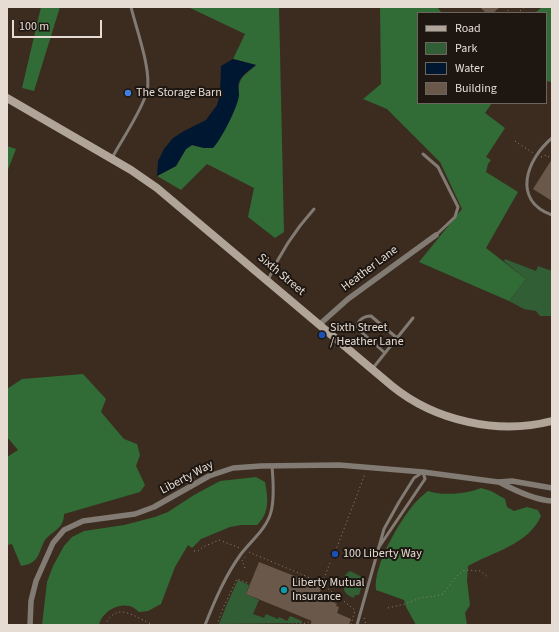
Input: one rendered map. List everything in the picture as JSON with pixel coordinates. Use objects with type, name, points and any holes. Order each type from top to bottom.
[{"type":"main road","name":"Sixth Street","points":[[7,98],[112,158],[158,188],[402,394],[429,409],[461,420],[507,426],[528,425],[552,420]]},
{"type":"street","name":"Heather Lane","points":[[320,324],[348,299],[436,235]]},
{"type":"street","name":"Liberty Way","points":[[30,625],[30,601],[34,587],[53,543],[64,530],[83,521],[135,514],[154,507],[209,476],[233,468],[272,465],[339,465],[423,472],[498,482],[512,481],[552,488]]},
{"type":"street","name":"Liberty Way","points":[[498,482],[542,500],[552,501]]},
{"type":"lane","points":[[112,158],[140,107],[148,89],[147,72],[131,7]]},
{"type":"lane","points":[[552,138],[543,146],[532,162],[526,183],[534,204],[552,215]]},
{"type":"lane","points":[[423,154],[438,167],[458,207],[455,217],[436,235]]},
{"type":"lane","points":[[268,280],[286,247],[314,208]]},
{"type":"lane","points":[[385,353],[358,329],[357,326],[359,321],[363,317],[371,316],[397,338]]},
{"type":"lane","points":[[372,369],[413,318]]},
{"type":"lane","points":[[206,625],[220,590],[230,571],[244,550],[262,530],[271,512],[273,491],[272,465]]},
{"type":"lane","points":[[357,625],[384,529],[414,478],[423,472],[425,479],[380,547]]},
{"type":"path","points":[[334,555],[366,474]]},
{"type":"path","points":[[194,551],[198,551],[203,547],[219,540],[322,583],[355,610],[351,625]]},
{"type":"path","points":[[245,568],[242,561],[249,552]]},
{"type":"path","points":[[322,583],[330,563]]},
{"type":"path","points":[[388,608],[405,604],[420,598],[443,594],[456,577],[463,571],[480,571],[488,577]]},
{"type":"path","points":[[217,625],[223,608],[237,579],[250,584]]},
{"type":"path","points":[[105,625],[112,616],[121,612],[131,614],[154,625]]},
{"type":"path","points":[[364,616],[366,625]]},
{"type":"path","points":[[260,625],[306,624],[312,621]]},
{"type":"green space","points":[[41,7],[60,7],[34,91],[22,88]]},
{"type":"green space","points":[[188,7],[279,7],[284,232],[275,238],[248,217],[254,188],[207,164],[181,190],[157,176],[176,166],[186,149],[192,145],[204,148],[239,95],[240,81],[256,65],[233,59],[245,34]]},
{"type":"green space","points":[[380,7],[437,7],[441,12],[417,12],[417,104],[491,104],[485,113],[505,128],[486,157],[491,160],[488,164],[486,172],[518,192],[486,248],[526,279],[509,301],[419,262],[462,209],[440,162],[387,109],[363,99],[381,84]]},
{"type":"green space","points":[[542,7],[552,7],[552,82],[547,81],[547,12],[536,12]]},
{"type":"green space","points":[[7,146],[16,149],[7,172]]},
{"type":"green space","points":[[505,259],[536,271],[538,266],[552,271],[552,316],[540,316],[536,311],[524,309],[509,301],[526,279],[504,261]]},
{"type":"green space","points":[[83,374],[106,399],[101,412],[124,439],[137,444],[140,455],[136,466],[145,485],[140,492],[64,514],[62,523],[45,540],[37,558],[30,563],[21,566],[12,544],[7,545],[7,457],[18,450],[7,437],[7,389],[22,379]]},
{"type":"green space","points":[[256,477],[265,482],[267,494],[266,510],[261,520],[257,525],[230,527],[201,539],[192,548],[188,545],[175,567],[161,604],[148,611],[139,612],[130,606],[125,605],[115,607],[103,616],[99,625],[42,625],[47,582],[53,566],[64,546],[72,537],[84,531],[124,525],[155,517],[168,512],[194,495],[220,481]]},
{"type":"green space","points":[[481,488],[491,491],[505,499],[507,507],[514,511],[527,507],[538,510],[541,516],[528,534],[509,546],[468,566],[467,580],[470,605],[465,613],[467,625],[416,625],[406,607],[404,600],[376,590],[376,580],[388,545],[408,512],[417,500],[428,491],[434,493],[454,494],[469,492]]},
{"type":"green space","points":[[350,571],[364,579],[359,595],[355,595],[354,598],[346,593],[344,589],[345,577]]},
{"type":"green space","points":[[238,580],[249,585],[246,594],[259,600],[253,614],[264,618],[266,614],[278,619],[279,617],[287,621],[290,616],[302,621],[302,623],[219,624]]},
{"type":"water","points":[[233,59],[256,65],[241,78],[239,82],[238,100],[229,123],[220,138],[213,148],[204,148],[192,145],[186,149],[176,166],[157,176],[158,161],[164,149],[173,138],[206,120],[217,105],[220,95],[221,66]]},
{"type":"building","points":[[480,7],[500,7],[494,12],[485,12]]},
{"type":"building","points":[[552,159],[552,201],[533,189]]},
{"type":"building","name":"Liberty Mutual Insurance","points":[[259,562],[322,587],[319,594],[337,604],[336,606],[339,607],[337,613],[351,619],[349,625],[310,625],[312,621],[246,594]]},
{"type":"place","name":"The Storage Barn","points":[[128,93]]},
{"type":"place","name":"Sixth Street / Heather Lane","points":[[322,335]]},
{"type":"place","name":"100 Liberty Way","points":[[335,554]]},
{"type":"place","name":"Liberty Mutual Insurance","points":[[284,590]]}]
